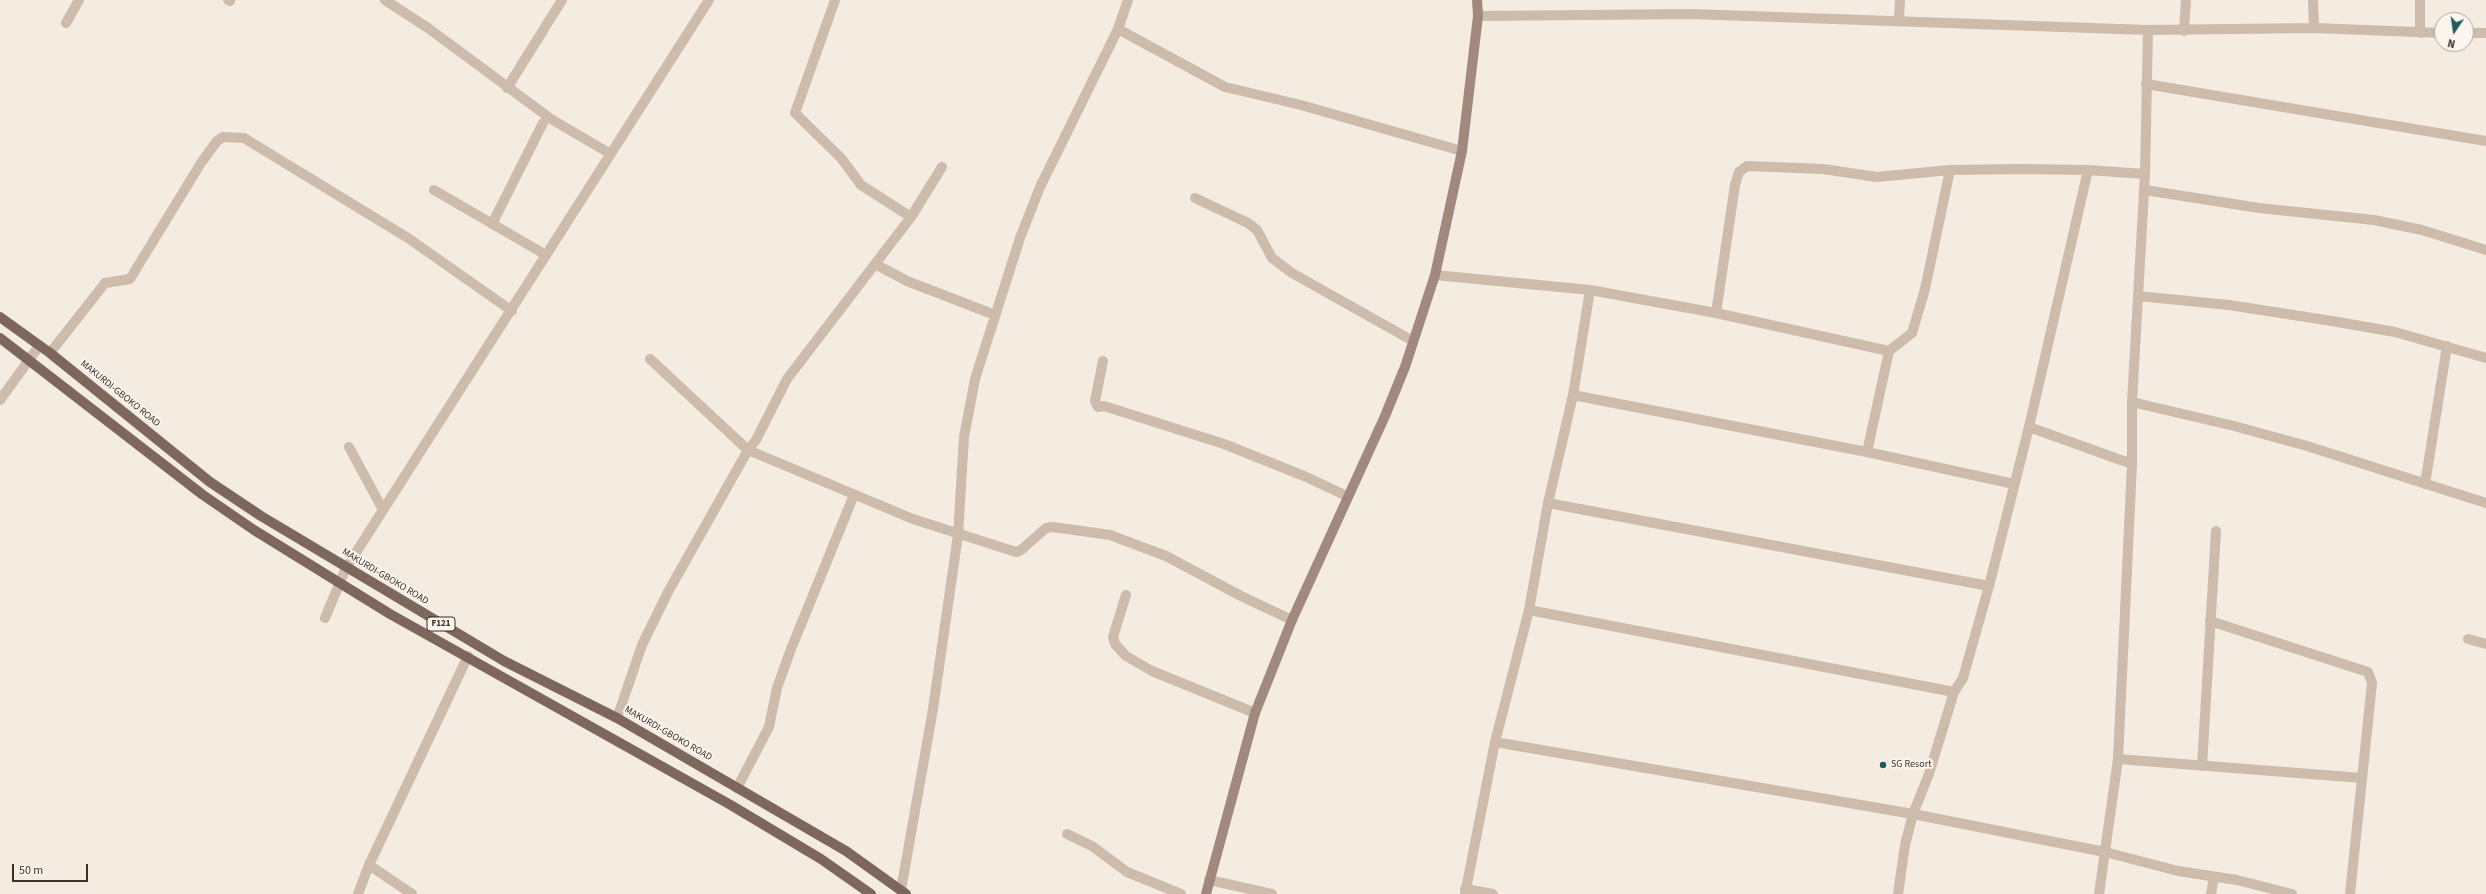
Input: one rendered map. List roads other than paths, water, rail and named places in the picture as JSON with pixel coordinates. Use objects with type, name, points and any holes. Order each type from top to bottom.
[{"type":"main road","name":"MAKURDI-GBOKO ROAD","points":[[0,317],[50,353],[210,482],[346,568],[504,661],[617,718],[846,851],[903,892]]},
{"type":"main road","name":"F121","points":[[0,338],[203,495],[254,530],[338,583],[756,820],[821,859],[871,894]]},
{"type":"street","points":[[66,23],[79,0]]},
{"type":"street","points":[[385,0],[428,28],[507,88],[562,126],[588,139],[609,153]]},
{"type":"street","points":[[507,88],[562,0]]},
{"type":"street","points":[[325,618],[338,583],[346,568],[512,311],[609,153],[709,0]]},
{"type":"street","points":[[835,0],[795,113],[841,158],[861,185],[911,217]]},
{"type":"street","points":[[903,892],[933,709],[958,535],[964,437],[975,379],[995,315],[1040,188],[1118,29],[1128,0]]},
{"type":"street","points":[[1206,894],[1255,713],[1292,620],[1347,496],[1385,416],[1413,341],[1435,275],[1462,152],[1478,16],[1477,0]]},
{"type":"street","points":[[1899,20],[1900,0]]},
{"type":"street","points":[[2184,31],[2186,0]]},
{"type":"street","points":[[2313,0],[2314,28]]},
{"type":"street","points":[[2420,0],[2420,33]]},
{"type":"street","points":[[1478,16],[1692,14],[2184,31],[2314,28],[2434,33]]},
{"type":"street","points":[[1118,29],[1225,87],[1301,105],[1462,152]]},
{"type":"street","points":[[2099,894],[2118,759],[2132,464],[2132,402],[2145,190],[2148,30]]},
{"type":"street","points":[[2474,33],[2486,33]]},
{"type":"street","points":[[2146,84],[2486,141]]},
{"type":"street","points":[[492,224],[543,122]]},
{"type":"street","points":[[50,353],[105,283],[130,279],[201,163],[216,141],[222,137],[244,138],[408,238],[512,311]]},
{"type":"street","points":[[1716,313],[1735,185],[1739,172],[1743,168],[1764,166],[1823,169],[1877,177],[1950,170],[2088,170],[2145,174]]},
{"type":"street","points":[[617,718],[642,645],[668,592],[748,450],[756,440],[787,380],[911,217],[942,167]]},
{"type":"street","points":[[1868,452],[1889,351],[1912,333],[1925,289],[1950,170]]},
{"type":"street","points":[[1898,894],[1905,845],[1913,814],[1928,774],[1954,692],[1963,678],[1989,586],[2014,484],[2030,427],[2088,170]]},
{"type":"street","points":[[434,190],[546,254]]},
{"type":"street","points":[[2145,190],[2259,208],[2374,220],[2422,230],[2486,250]]},
{"type":"street","points":[[1195,198],[1248,223],[1257,230],[1272,258],[1292,273],[1413,341]]},
{"type":"street","points":[[874,264],[907,281],[995,315]]},
{"type":"street","points":[[1435,275],[1590,290],[1716,313],[1889,351]]},
{"type":"street","points":[[1493,894],[1465,892],[1495,742],[1529,610],[1548,503],[1573,395],[1590,290]]},
{"type":"street","points":[[2138,296],[2229,305],[2395,332],[2486,358]]},
{"type":"street","points":[[0,400],[39,346]]},
{"type":"street","points":[[2425,484],[2447,346]]},
{"type":"street","points":[[650,360],[748,450],[854,495],[958,535],[1016,552],[1021,550],[1046,528],[1053,527],[1110,535],[1166,556],[1240,596],[1292,620]]},
{"type":"street","points":[[1103,361],[1095,401],[1098,407],[1104,406],[1224,444],[1304,476],[1347,496]]},
{"type":"street","points":[[1573,395],[1868,452],[2014,484]]},
{"type":"street","points":[[2132,402],[2242,428],[2486,503]]},
{"type":"street","points":[[2030,427],[2132,464]]},
{"type":"street","points":[[350,447],[383,510]]},
{"type":"street","points":[[737,788],[769,727],[777,688],[791,649],[854,495]]},
{"type":"street","points":[[1548,503],[1989,586]]},
{"type":"street","points":[[2202,766],[2216,532]]},
{"type":"street","points":[[1126,595],[1113,636],[1115,644],[1126,656],[1152,671],[1255,713]]},
{"type":"street","points":[[1529,610],[1954,692]]},
{"type":"street","points":[[2210,621],[2368,672],[2372,683],[2350,894]]},
{"type":"street","points":[[2468,639],[2486,644]]},
{"type":"street","points":[[358,894],[369,865],[468,656]]},
{"type":"street","points":[[1495,742],[1913,814],[2105,852],[2214,877],[2237,880],[2292,894]]},
{"type":"street","points":[[2118,759],[2362,778]]},
{"type":"street","points":[[1066,834],[1092,846],[1127,872],[1181,894]]},
{"type":"street","points":[[369,865],[412,894]]},
{"type":"street","points":[[2211,894],[2214,877]]},
{"type":"street","points":[[1209,880],[1272,894]]},
{"type":"place","name":"SG Resort","points":[[1883,765]]}]
